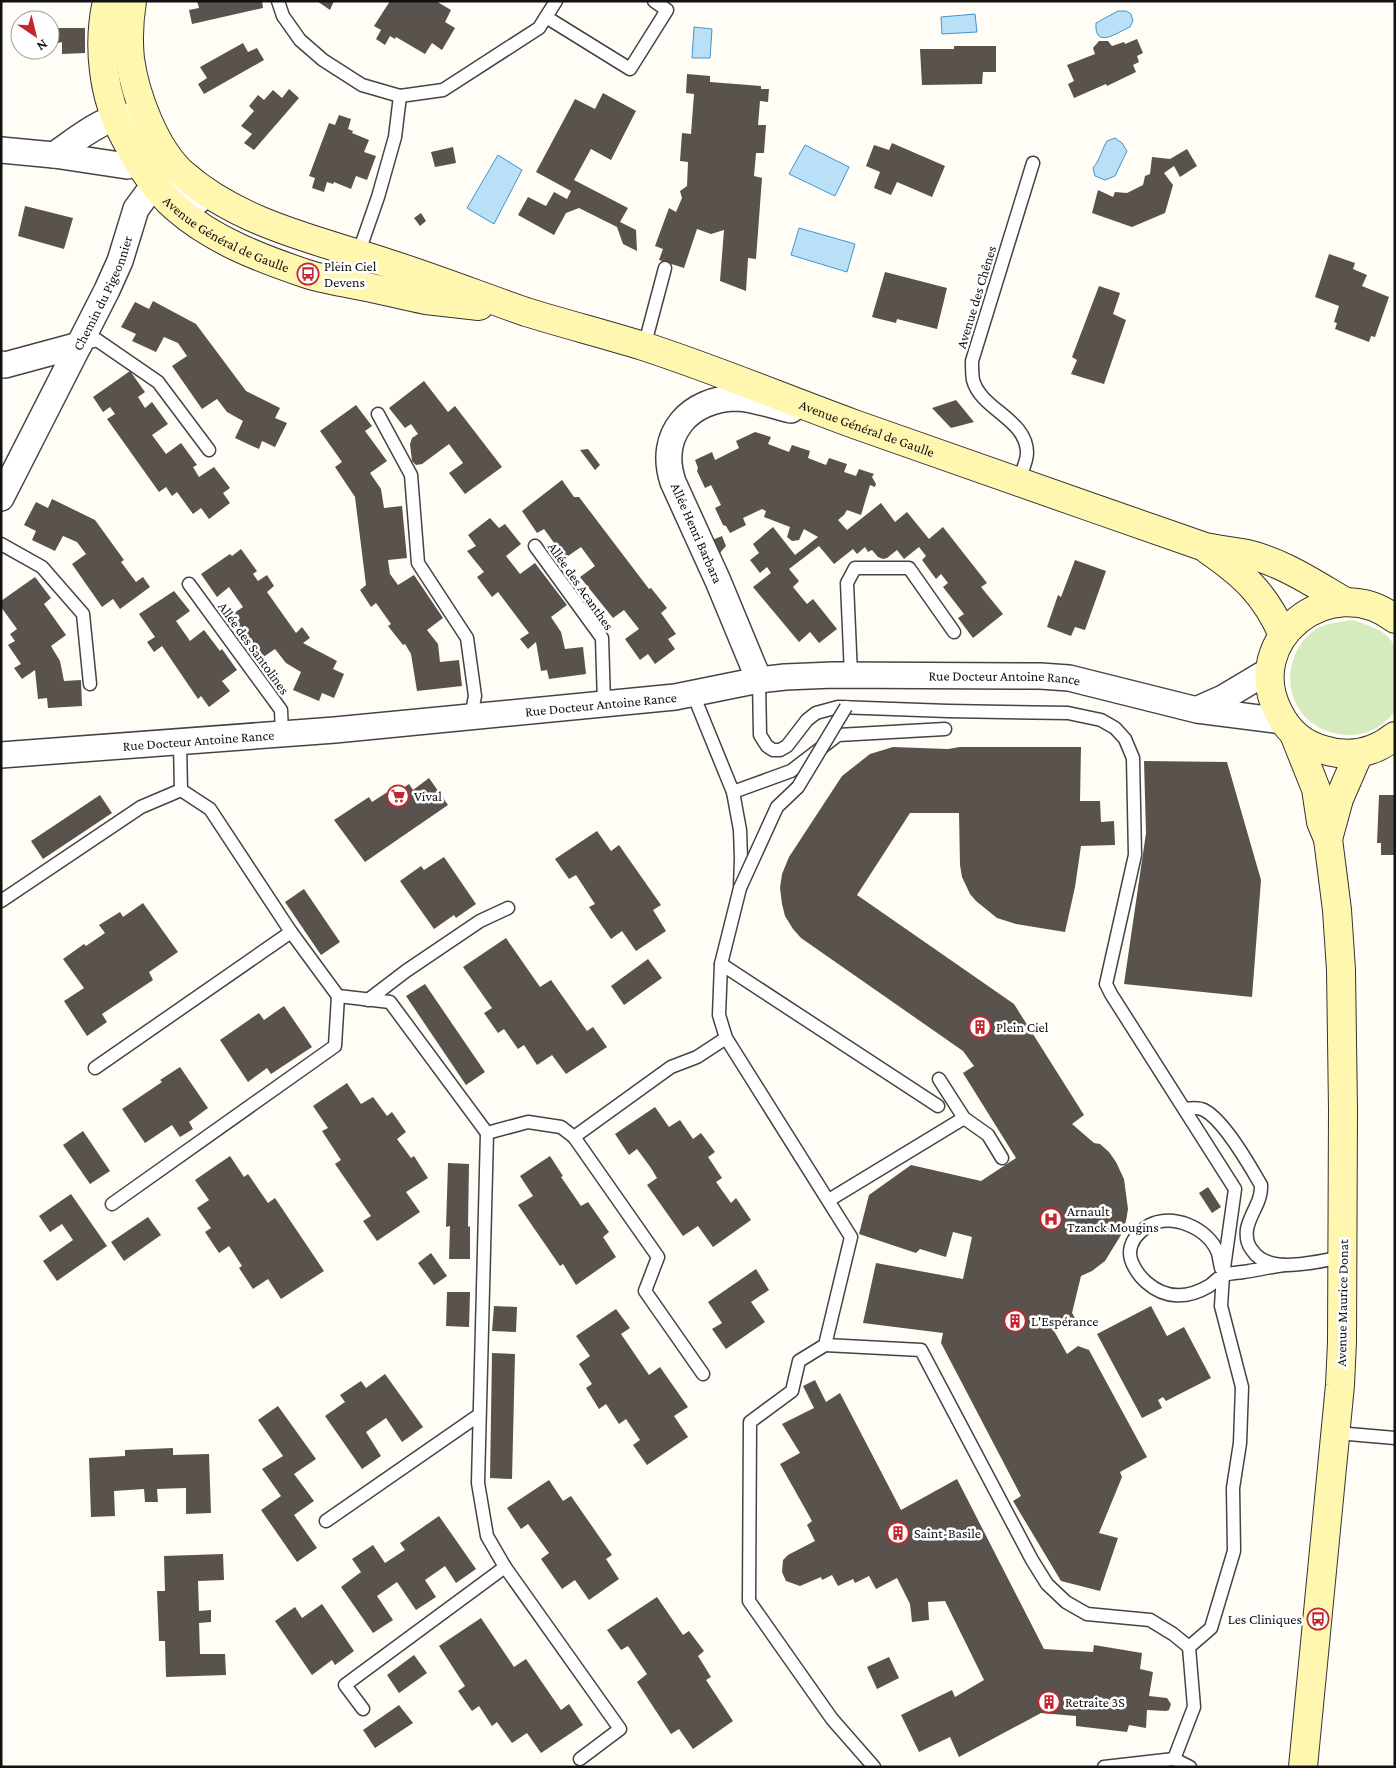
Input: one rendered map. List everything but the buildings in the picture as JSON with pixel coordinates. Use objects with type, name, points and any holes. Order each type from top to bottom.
[{"type":"main road","name":"Avenue Général de Gaulle","points":[[107,1],[104,17],[103,46],[105,78],[115,119],[139,163],[175,208],[194,222],[230,243],[256,255],[308,274],[425,300],[527,312]]},
{"type":"main road","name":"Avenue Général de Gaulle","points":[[132,1],[130,59],[139,97],[152,129],[165,152],[180,171],[207,194],[253,217],[291,233],[359,254],[527,312],[644,346],[738,379],[850,422],[1205,548],[1248,554],[1271,562],[1297,574],[1344,602]]},
{"type":"main road","name":"Avenue Général de Gaulle","points":[[1205,548],[1236,569],[1252,585],[1275,617],[1283,635]]},
{"type":"main road","points":[[1328,839],[1321,822],[1316,789],[1306,761],[1275,705],[1270,688],[1270,670],[1274,652],[1283,635],[1300,618],[1321,606],[1344,602],[1365,604],[1386,612],[1395,620]]},
{"type":"main road","points":[[1288,728],[1313,747],[1336,754],[1359,754],[1384,745],[1395,736]]},
{"type":"main road","points":[[1328,839],[1339,799],[1359,754]]},
{"type":"main road","name":"Avenue Maurice Donat","points":[[1303,1767],[1336,1433],[1342,1342],[1341,970],[1338,910],[1328,839]]},
{"type":"street","points":[[54,155],[103,122],[123,116],[135,118],[152,129]]},
{"type":"street","points":[[1,150],[54,155],[127,166],[165,152]]},
{"type":"street","points":[[157,187],[164,181],[171,181],[194,199],[218,212],[253,217]]},
{"type":"street","name":"Chemin du Pigeonnier","points":[[1,498],[120,261],[136,208],[147,194],[157,187]]},
{"type":"street","points":[[1,364],[4,365],[79,345]]},
{"type":"street","name":"Allée Henri Barbara","points":[[759,680],[669,468],[668,453],[677,427],[697,408],[713,401],[739,398],[850,422]]},
{"type":"street","points":[[1197,710],[1223,698],[1270,670]]},
{"type":"street","name":"Rue Docteur Antoine Rance","points":[[1,755],[282,734],[675,697],[759,680],[851,675],[1040,676],[1069,678],[1197,710],[1288,728]]},
{"type":"lane","points":[[278,1],[283,16],[300,40],[323,60],[362,85],[400,96],[442,90],[539,28],[556,1]]},
{"type":"lane","points":[[546,17],[630,69],[667,10],[654,1]]},
{"type":"lane","points":[[348,283],[378,197],[395,137],[400,96]]},
{"type":"lane","name":"Avenue des Chênes","points":[[1018,482],[1027,454],[1024,438],[981,394],[973,380],[972,361],[1033,163]]},
{"type":"lane","points":[[644,346],[665,268]]},
{"type":"lane","points":[[79,345],[97,340],[158,382],[209,450]]},
{"type":"lane","points":[[378,414],[411,475],[418,563],[467,638],[474,696],[471,716]]},
{"type":"lane","points":[[1,544],[42,567],[83,614],[90,684]]},
{"type":"lane","name":"Allée des Acanthes","points":[[535,546],[602,638],[604,703]]},
{"type":"lane","points":[[851,675],[847,583],[856,568],[909,568],[954,632]]},
{"type":"lane","name":"Allée des Santolines","points":[[189,584],[281,710],[282,734]]},
{"type":"lane","points":[[759,680],[760,735],[763,742],[773,750],[780,750],[787,746],[807,720],[816,713],[838,707],[1068,713],[1101,720],[1126,739],[1133,758],[1135,854],[1106,984],[1235,1189],[1223,1275],[1222,1306],[1242,1387],[1240,1443],[1233,1488],[1234,1551],[1211,1628],[1189,1647]]},
{"type":"lane","points":[[693,694],[734,792],[740,839],[740,888]]},
{"type":"lane","points":[[826,1345],[851,1237],[726,1038],[719,1015],[721,964],[740,888],[777,807],[798,787],[846,707]]},
{"type":"lane","points":[[734,792],[791,771],[838,735],[945,729]]},
{"type":"lane","points":[[180,743],[181,790]]},
{"type":"lane","points":[[1,901],[141,807],[181,790]]},
{"type":"lane","points":[[112,1204],[336,1046],[338,996],[291,932],[210,809],[181,790]]},
{"type":"lane","points":[[368,1000],[406,971],[480,921],[508,908]]},
{"type":"lane","points":[[95,1068],[291,932]]},
{"type":"lane","points":[[721,964],[938,1106]]},
{"type":"lane","points":[[338,996],[390,1002],[487,1133],[478,1482],[487,1536],[505,1567],[620,1729],[580,1758]]},
{"type":"lane","points":[[574,1137],[671,1067],[697,1057],[726,1038]]},
{"type":"lane","points":[[939,1079],[964,1118],[988,1135],[1002,1158]]},
{"type":"lane","points":[[1185,1109],[1195,1108],[1203,1110],[1214,1117],[1229,1135],[1252,1170],[1261,1185],[1261,1194],[1247,1227],[1248,1245],[1254,1254],[1262,1259],[1273,1264],[1284,1265]]},
{"type":"lane","points":[[829,1200],[964,1118]]},
{"type":"lane","points":[[487,1133],[528,1122],[561,1127],[574,1137],[658,1257],[645,1291],[703,1374]]},
{"type":"lane","points":[[1223,1275],[1217,1252],[1203,1233],[1174,1220],[1160,1221],[1149,1226],[1138,1234],[1132,1244],[1130,1255],[1133,1265],[1141,1278],[1163,1294],[1175,1296],[1197,1292],[1209,1286],[1223,1275],[1343,1257]]},
{"type":"lane","points":[[874,1767],[832,1719],[750,1602],[750,1422],[792,1392],[799,1361],[826,1345],[921,1350],[1047,1584],[1066,1602],[1087,1614],[1150,1620],[1173,1634],[1189,1647],[1194,1707],[1174,1759]]},
{"type":"lane","points":[[326,1521],[480,1415]]},
{"type":"lane","points":[[1336,1433],[1395,1438]]},
{"type":"lane","points":[[363,1709],[345,1685],[505,1567]]},
{"type":"lane","points":[[1104,1767],[1174,1759],[1190,1767]]},
{"type":"green space","points":[[1353,620],[1370,626],[1386,635],[1394,645],[1395,705],[1389,719],[1374,729],[1360,734],[1347,735],[1333,733],[1320,728],[1308,720],[1299,709],[1293,696],[1290,677],[1297,650],[1309,635],[1325,625]]},
{"type":"water","points":[[1118,11],[1126,11],[1131,14],[1133,21],[1130,27],[1108,37],[1103,38],[1099,36],[1096,31],[1096,23]]},
{"type":"water","points":[[975,14],[977,32],[942,34],[941,17]]},
{"type":"water","points":[[694,27],[712,29],[710,58],[692,58]]},
{"type":"water","points":[[1115,138],[1122,143],[1127,151],[1115,176],[1105,180],[1095,176],[1093,168],[1107,141]]},
{"type":"water","points":[[805,145],[849,167],[835,196],[789,174]]},
{"type":"water","points":[[498,155],[522,170],[494,224],[467,208]]},
{"type":"water","points":[[799,228],[855,244],[847,272],[791,255]]},
{"type":"place","name":"Plein Ciel Devens","points":[[308,274]]},
{"type":"place","name":"Vival","points":[[398,796]]},
{"type":"place","name":"Plein Ciel","points":[[980,1027]]},
{"type":"place","name":"Arnault Tzanck Mougins","points":[[1051,1219]]},
{"type":"place","name":"L'Espérance","points":[[1015,1321]]},
{"type":"place","name":"Saint-Basile","points":[[898,1533]]},
{"type":"place","name":"Les Cliniques","points":[[1318,1619]]},
{"type":"place","name":"Retraite 3S","points":[[1049,1702]]}]
